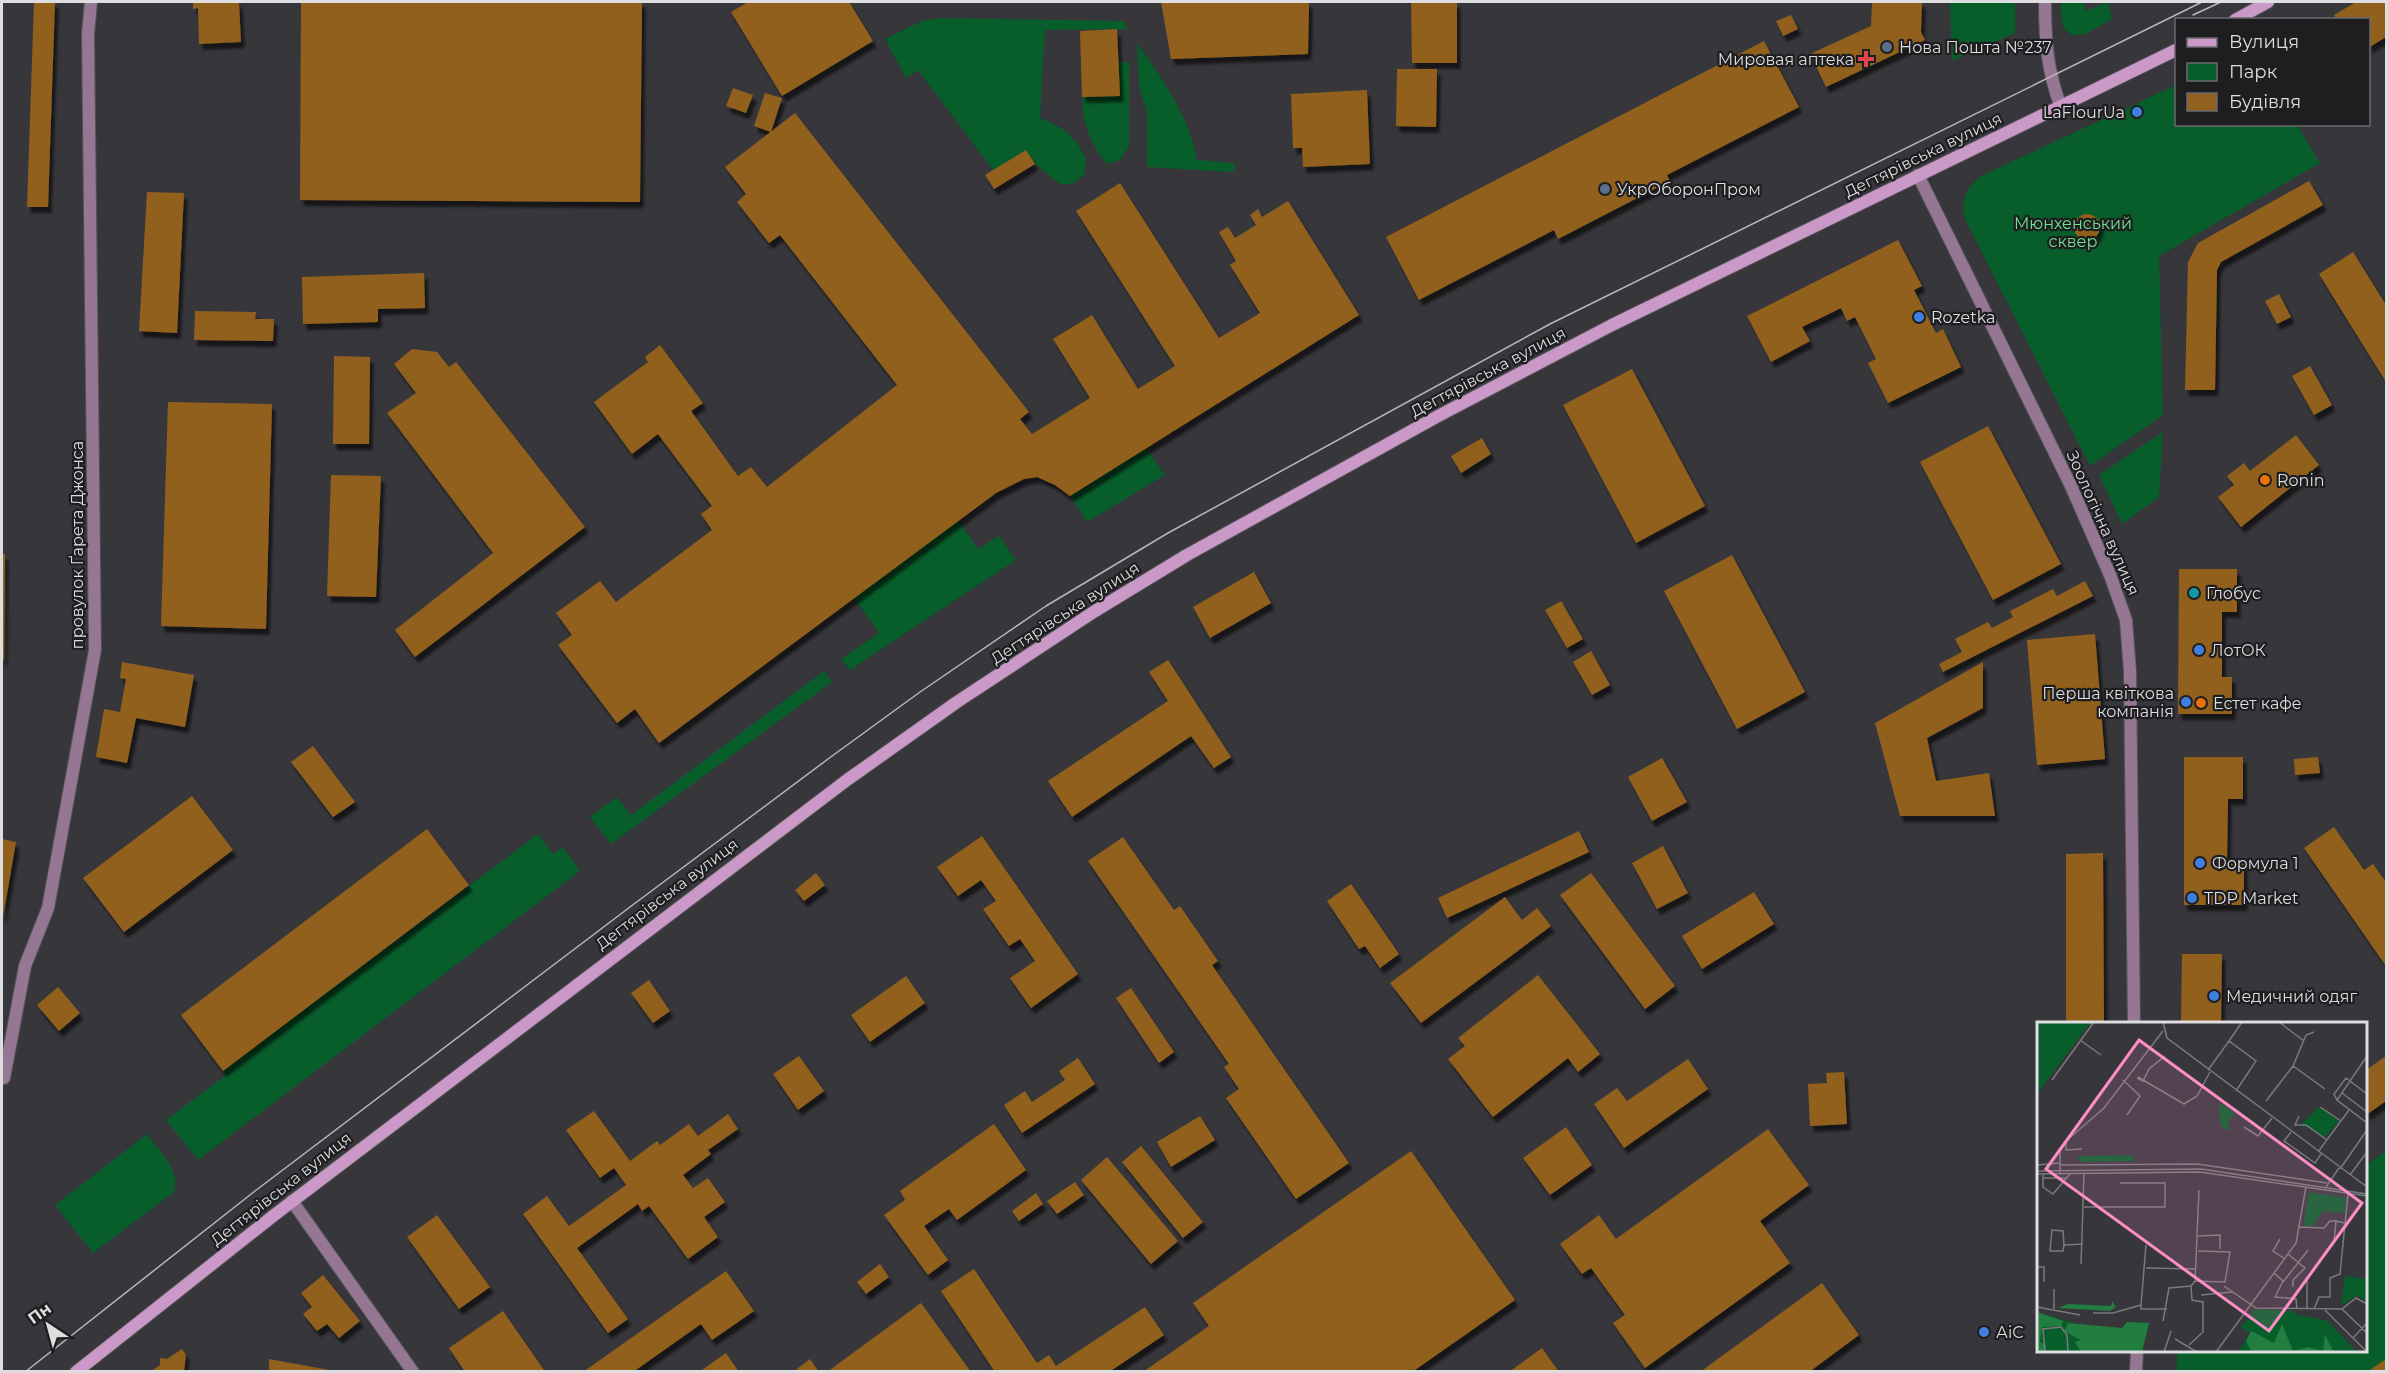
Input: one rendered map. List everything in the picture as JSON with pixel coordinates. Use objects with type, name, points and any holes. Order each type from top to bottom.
[{"type":"main road","points":[[2239,18],[2268,2]]},
{"type":"main road","name":"Дегтярівська вулиця","points":[[76,1371],[292,1201],[847,780],[957,702],[1095,611],[1187,555],[1440,415],[1612,325],[2175,50]]},
{"type":"street","name":"провулок Ґарета Джонса","points":[[4,1078],[25,966],[48,908],[95,650],[88,34],[91,2]]},
{"type":"street","points":[[2045,2],[2046,58],[2050,78],[2061,107]]},
{"type":"street","name":"Зоологічна вулиця","points":[[1918,175],[2071,486],[2110,575],[2126,620],[2130,672],[2134,1022]]},
{"type":"street","points":[[292,1201],[412,1371]]},
{"type":"street","points":[[2136,1352],[2136,1371]]},
{"type":"green space","points":[[1950,2],[2015,2],[2015,33],[1952,61]]},
{"type":"green space","points":[[2061,2],[2085,2],[2085,11],[2108,2],[2112,19],[2088,32],[2075,35],[2069,33],[2062,23]]},
{"type":"green space","points":[[939,18],[1123,21],[1128,29],[1045,30],[1040,118],[1062,129],[1077,143],[1086,158],[1084,175],[1072,184],[1060,184],[1035,164],[1026,150],[993,170],[918,70],[906,78],[885,39],[922,21]]},
{"type":"green space","points":[[1137,43],[1174,98],[1188,128],[1197,160],[1235,163],[1234,172],[1147,167],[1147,112],[1139,87]]},
{"type":"green space","points":[[1119,62],[1129,62],[1129,146],[1120,160],[1107,164],[1088,133],[1082,97],[1119,96]]},
{"type":"green space","name":"Мюнхенський сквер","points":[[2175,85],[2175,126],[2298,126],[2320,163],[2159,256],[2163,415],[2090,466],[1965,219],[1964,200],[1971,185],[1981,176]]},
{"type":"green space","points":[[2163,432],[2159,497],[2122,524],[2099,475]]},
{"type":"green space","points":[[1146,448],[1165,475],[1087,522],[1070,496]]},
{"type":"green space","points":[[958,520],[978,549],[999,536],[1016,560],[850,670],[841,659],[879,633],[854,598]]},
{"type":"green space","points":[[824,671],[832,682],[611,844],[590,817],[617,797],[631,815]]},
{"type":"green space","points":[[538,834],[553,854],[563,847],[580,871],[198,1160],[166,1120],[226,1075],[223,1071]]},
{"type":"green space","points":[[147,1134],[172,1168],[174,1192],[93,1253],[55,1205]]},
{"type":"green space","points":[[2386,1151],[2386,1371],[2177,1372],[2177,1352],[2367,1352],[2367,1164]]},
{"type":"building","points":[[34,2],[55,2],[48,207],[27,207]]},
{"type":"building","points":[[193,2],[239,2],[241,42],[199,44],[198,8],[193,9]]},
{"type":"building","points":[[301,2],[642,2],[640,202],[300,200]]},
{"type":"building","points":[[748,2],[849,2],[873,41],[782,96],[731,12]]},
{"type":"building","points":[[1161,2],[1309,2],[1308,54],[1171,59]]},
{"type":"building","points":[[1411,2],[1457,2],[1457,63],[1412,63]]},
{"type":"building","points":[[1872,2],[1922,2],[1921,32],[1925,40],[1826,87],[1810,54],[1871,26]]},
{"type":"building","points":[[2356,2],[2386,2],[2386,37],[2370,47],[2370,18],[2336,18],[2334,15]]},
{"type":"building","points":[[1791,15],[1798,29],[1783,36],[1776,21]]},
{"type":"building","points":[[1117,29],[1120,96],[1082,97],[1080,31]]},
{"type":"building","points":[[1764,41],[1799,107],[1667,175],[1670,181],[1558,239],[1554,230],[1419,300],[1386,237]]},
{"type":"building","points":[[1397,69],[1437,69],[1436,127],[1396,126]]},
{"type":"building","points":[[733,88],[753,95],[746,113],[726,106]]},
{"type":"building","points":[[1367,90],[1370,164],[1303,167],[1302,148],[1293,148],[1291,94]]},
{"type":"building","points":[[765,93],[782,98],[771,132],[754,126]]},
{"type":"building","points":[[795,113],[1029,412],[1020,419],[1032,434],[1090,398],[1053,339],[1092,315],[1138,389],[1175,366],[1076,211],[1120,183],[1219,338],[1260,313],[1230,265],[1236,261],[1219,232],[1228,227],[1235,238],[1256,225],[1250,215],[1258,209],[1262,217],[1288,201],[1359,315],[1070,496],[1055,485],[1037,477],[1024,479],[996,493],[659,743],[635,709],[617,723],[558,645],[572,635],[556,613],[600,581],[616,602],[712,530],[701,514],[712,506],[658,434],[632,454],[594,402],[648,362],[645,357],[660,345],[703,403],[691,411],[738,476],[751,467],[767,487],[897,385],[780,235],[769,243],[737,202],[746,194],[725,167]]},
{"type":"building","points":[[1026,150],[1035,164],[994,189],[985,175]]},
{"type":"building","points":[[2309,181],[2323,205],[2221,262],[2217,270],[2215,390],[2185,390],[2188,262],[2198,243]]},
{"type":"building","points":[[147,192],[184,193],[177,333],[139,331]]},
{"type":"building","points":[[2087,214],[2096,218],[2100,227],[2096,236],[2087,240],[2078,236],[2074,227],[2078,218]]},
{"type":"building","points":[[1898,240],[1922,286],[1914,290],[1936,333],[1943,329],[1961,367],[1888,403],[1868,363],[1876,359],[1855,317],[1847,321],[1841,308],[1802,327],[1810,341],[1771,362],[1747,316]]},
{"type":"building","points":[[2353,252],[2386,305],[2386,382],[2319,274]]},
{"type":"building","points":[[424,273],[425,308],[378,309],[378,322],[303,324],[302,277]]},
{"type":"building","points":[[2279,294],[2291,317],[2277,324],[2265,301]]},
{"type":"building","points":[[195,311],[256,312],[255,319],[274,319],[273,341],[194,340]]},
{"type":"building","points":[[412,349],[437,352],[449,367],[456,362],[585,527],[415,657],[395,630],[493,553],[387,413],[416,393],[394,364]]},
{"type":"building","points":[[334,356],[370,357],[369,444],[333,444]]},
{"type":"building","points":[[2310,366],[2332,405],[2314,415],[2292,376]]},
{"type":"building","points":[[1632,369],[1705,506],[1636,543],[1563,405]]},
{"type":"building","points":[[168,402],[272,404],[266,629],[161,626]]},
{"type":"building","points":[[1988,426],[2061,564],[1993,600],[1920,462]]},
{"type":"building","name":"Ronin","points":[[2296,435],[2319,465],[2241,527],[2218,497],[2234,485],[2227,476],[2244,463],[2250,471]]},
{"type":"building","points":[[1482,438],[1491,454],[1461,473],[1451,456]]},
{"type":"building","points":[[331,475],[381,476],[376,597],[327,596]]},
{"type":"building","points":[[2,554],[5,554],[4,660],[2,660]]},
{"type":"building","points":[[1732,555],[1805,692],[1737,729],[1664,591]]},
{"type":"building","points":[[2179,569],[2237,569],[2237,612],[2222,612],[2222,677],[2232,677],[2232,714],[2178,714]]},
{"type":"building","points":[[1254,572],[1271,603],[1210,638],[1193,607]]},
{"type":"building","points":[[2085,581],[2093,596],[1943,672],[1939,664],[1962,652],[1955,639],[1988,622],[1992,628],[2013,617],[2010,611],[2053,589],[2057,596]]},
{"type":"building","points":[[1561,601],[1583,639],[1567,648],[1545,610]]},
{"type":"building","points":[[2095,634],[2105,759],[2037,765],[2027,640]]},
{"type":"building","points":[[1591,651],[1610,685],[1592,695],[1573,662]]},
{"type":"building","points":[[1168,660],[1231,757],[1214,768],[1191,736],[1072,817],[1048,781],[1168,701],[1149,672]]},
{"type":"building","points":[[122,662],[194,675],[185,727],[136,718],[127,763],[96,757],[104,709],[120,712],[126,679],[120,678]]},
{"type":"building","points":[[1983,662],[1983,708],[1927,738],[1936,781],[1989,773],[1995,816],[1900,816],[1875,723]]},
{"type":"building","points":[[313,746],[355,802],[333,817],[291,762]]},
{"type":"building","points":[[2184,757],[2243,757],[2243,799],[2228,799],[2227,864],[2244,864],[2244,905],[2184,905]]},
{"type":"building","points":[[2318,757],[2320,773],[2295,775],[2294,759]]},
{"type":"building","points":[[1662,758],[1687,802],[1652,821],[1628,777]]},
{"type":"building","points":[[192,796],[233,850],[124,932],[83,878]]},
{"type":"building","points":[[2334,827],[2364,870],[2373,864],[2386,882],[2386,966],[2304,848]]},
{"type":"building","points":[[427,829],[469,885],[223,1071],[181,1015]]},
{"type":"building","points":[[1579,831],[1589,852],[1447,918],[1438,898]]},
{"type":"building","points":[[982,836],[1078,974],[1031,1008],[1010,978],[1035,961],[1020,939],[1009,946],[983,909],[996,901],[981,880],[958,896],[937,867]]},
{"type":"building","points":[[1123,837],[1174,910],[1180,906],[1218,961],[1212,965],[1349,1163],[1296,1199],[1226,1098],[1239,1089],[1224,1067],[1229,1064],[1088,861]]},
{"type":"building","points":[[2,839],[16,842],[3,917],[2,917]]},
{"type":"building","points":[[1663,846],[1688,893],[1657,909],[1632,863]]},
{"type":"building","points":[[2103,853],[2104,1022],[2066,1022],[2066,854]]},
{"type":"building","points":[[816,873],[825,885],[804,901],[795,890]]},
{"type":"building","points":[[1591,873],[1675,986],[1645,1009],[1560,895]]},
{"type":"building","points":[[1351,884],[1399,954],[1380,968],[1365,946],[1359,949],[1327,901]]},
{"type":"building","points":[[1754,892],[1774,924],[1702,969],[1682,936]]},
{"type":"building","points":[[1505,897],[1522,920],[1537,908],[1551,926],[1421,1023],[1390,983]]},
{"type":"building","points":[[2182,954],[2222,954],[2221,1022],[2181,1022]]},
{"type":"building","points":[[1538,975],[1600,1054],[1578,1072],[1568,1058],[1493,1117],[1448,1059],[1465,1046],[1458,1038]]},
{"type":"building","points":[[906,976],[925,1003],[870,1042],[851,1015]]},
{"type":"building","points":[[649,980],[670,1011],[653,1023],[631,993]]},
{"type":"building","points":[[58,987],[80,1013],[59,1031],[37,1005]]},
{"type":"building","points":[[1131,988],[1174,1052],[1159,1063],[1116,998]]},
{"type":"building","points":[[799,1056],[824,1091],[798,1110],[773,1074]]},
{"type":"building","points":[[2386,1056],[2386,1101],[2367,1114],[2367,1069]]},
{"type":"building","points":[[1078,1058],[1095,1084],[1022,1133],[1004,1105],[1025,1091],[1032,1102],[1065,1080],[1059,1071]]},
{"type":"building","points":[[1688,1059],[1708,1089],[1624,1148],[1594,1104],[1617,1088],[1627,1101]]},
{"type":"building","points":[[1844,1072],[1847,1124],[1810,1126],[1808,1084],[1827,1083],[1826,1073]]},
{"type":"building","points":[[594,1111],[630,1161],[657,1141],[660,1145],[689,1124],[698,1136],[728,1114],[738,1129],[708,1150],[711,1154],[683,1175],[693,1188],[708,1178],[725,1202],[704,1217],[718,1237],[688,1259],[649,1206],[642,1211],[638,1204],[577,1248],[628,1319],[608,1333],[523,1214],[547,1196],[569,1226],[626,1185],[614,1168],[600,1178],[566,1130]]},
{"type":"building","points":[[1200,1116],[1215,1140],[1171,1167],[1157,1142]]},
{"type":"building","points":[[994,1124],[1026,1170],[957,1220],[949,1209],[924,1226],[948,1260],[928,1275],[884,1215],[905,1200],[900,1191]]},
{"type":"building","points":[[1566,1127],[1592,1165],[1550,1195],[1523,1158]]},
{"type":"building","points":[[1768,1129],[1809,1185],[1760,1221],[1790,1263],[1645,1368],[1613,1323],[1625,1315],[1591,1268],[1582,1274],[1560,1244],[1599,1215],[1616,1239]]},
{"type":"building","points":[[1141,1146],[1203,1222],[1183,1238],[1122,1162]]},
{"type":"building","points":[[1411,1151],[1515,1300],[1412,1372],[1143,1372],[1209,1326],[1193,1303]]},
{"type":"building","points":[[1107,1157],[1178,1241],[1151,1264],[1081,1180]]},
{"type":"building","points":[[1075,1182],[1084,1195],[1057,1214],[1047,1201]]},
{"type":"building","points":[[1036,1193],[1043,1204],[1019,1221],[1012,1211]]},
{"type":"building","points":[[437,1215],[490,1287],[459,1309],[407,1237]]},
{"type":"building","points":[[880,1264],[889,1277],[866,1294],[857,1282]]},
{"type":"building","points":[[974,1269],[1037,1363],[1049,1355],[1056,1366],[1145,1307],[1164,1335],[1109,1372],[995,1372],[941,1291]]},
{"type":"building","points":[[726,1271],[754,1311],[712,1340],[701,1324],[633,1372],[583,1372]]},
{"type":"building","points":[[323,1275],[360,1321],[339,1338],[327,1324],[317,1331],[303,1314],[312,1307],[301,1293]]},
{"type":"building","points":[[1822,1283],[1859,1335],[1809,1372],[1700,1372]]},
{"type":"building","points":[[921,1303],[971,1372],[827,1372]]},
{"type":"building","points":[[503,1311],[544,1370],[541,1372],[465,1372],[449,1348]]},
{"type":"building","points":[[1542,1348],[1559,1372],[1509,1372]]},
{"type":"building","points":[[182,1349],[186,1355],[184,1372],[150,1372],[160,1365],[160,1358],[167,1359]]},
{"type":"building","points":[[726,1353],[739,1372],[699,1372]]},
{"type":"building","points":[[269,1359],[329,1370],[329,1372],[269,1372]]},
{"type":"building","points":[[810,1359],[819,1372],[793,1372]]},
{"type":"building","points":[[2386,1359],[2386,1372],[2367,1372]]},
{"type":"tram line","points":[[25,1372],[255,1191],[630,907],[920,692],[1046,606],[1168,533],[1550,324],[2202,2]]},
{"type":"tram line","points":[[2193,15],[2221,2]]},
{"type":"place","name":"Нова Пошта №237","points":[[1887,47]]},
{"type":"place","name":"Мировая аптека","points":[[1866,59]]},
{"type":"place","name":"LaFlourUa","points":[[2137,112]]},
{"type":"place","name":"УкрОборонПром","points":[[1605,189]]},
{"type":"place","name":"Rozetka","points":[[1919,317]]},
{"type":"place","name":"Ronin","points":[[2265,480]]},
{"type":"place","name":"Глобус","points":[[2194,593]]},
{"type":"place","name":"ЛотОК","points":[[2199,650]]},
{"type":"place","name":"Перша квіткова компанія","points":[[2186,702]]},
{"type":"place","name":"Естет кафе","points":[[2201,703]]},
{"type":"place","name":"Формула 1","points":[[2200,863]]},
{"type":"place","name":"TDP Market","points":[[2192,898]]},
{"type":"place","name":"Медичний одяг","points":[[2214,996]]},
{"type":"place","name":"АіС","points":[[1984,1332]]}]
